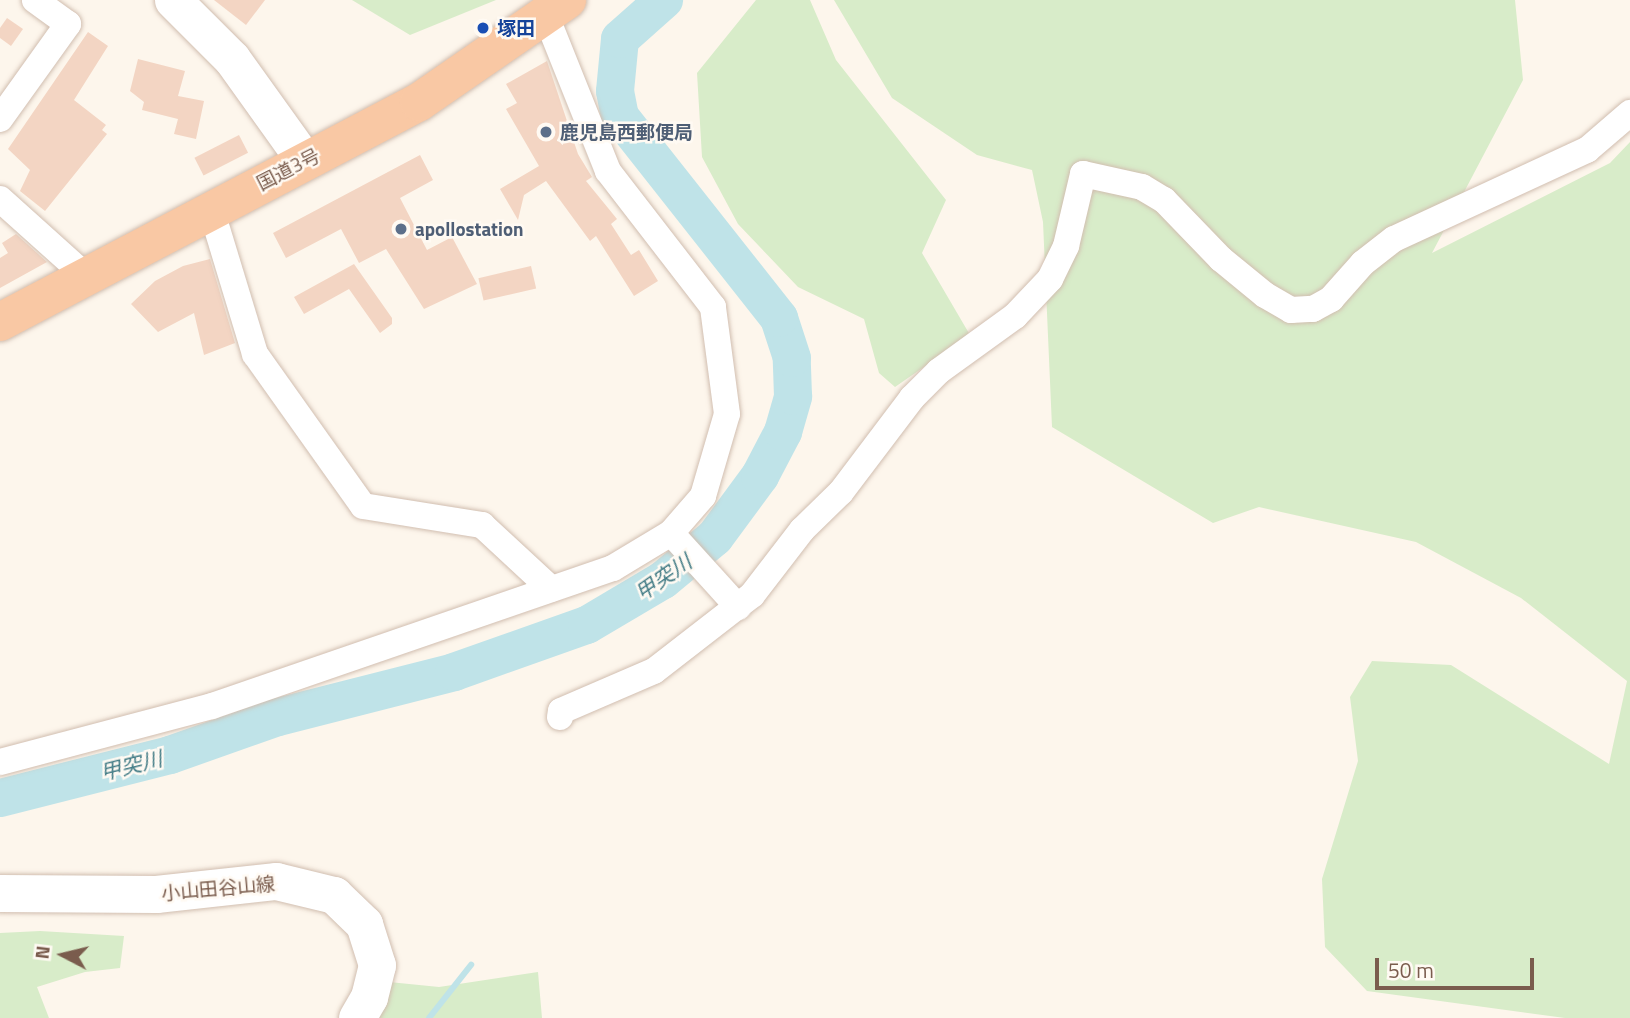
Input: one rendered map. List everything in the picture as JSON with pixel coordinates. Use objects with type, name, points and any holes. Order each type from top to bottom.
[{"type":"highway","name":"国道3号","points":[[0,322],[419,102],[556,8]]},
{"type":"main road","points":[[173,0],[232,59],[305,161]]},
{"type":"main road","name":"小山田谷山線","points":[[0,893],[142,894],[276,881],[334,895],[364,924],[377,965],[369,997],[356,1018]]},
{"type":"street","points":[[0,119],[68,24],[35,0]]},
{"type":"street","points":[[0,762],[212,705],[613,568],[671,533],[703,496],[727,414],[713,307],[608,171],[556,8]]},
{"type":"street","points":[[560,717],[561,711],[654,671],[738,607],[802,530],[841,492],[912,398],[939,371],[1015,316],[1050,279],[1066,246],[1083,174],[1153,194],[1265,295],[1291,310],[1313,309],[1331,299],[1363,263],[1394,239],[1587,150],[1630,113]]},
{"type":"street","points":[[0,199],[88,278]]},
{"type":"street","points":[[211,209],[255,354],[363,506],[482,524],[551,589]]},
{"type":"street","points":[[671,533],[738,607]]},
{"type":"green space","points":[[352,0],[496,0],[410,35]]},
{"type":"green space","points":[[756,0],[810,0],[836,60],[946,200],[922,253],[970,335],[895,387],[879,373],[864,319],[798,287],[738,224],[702,157],[697,73]]},
{"type":"green space","points":[[834,0],[1515,0],[1523,80],[1432,253],[1610,163],[1630,142],[1630,1018],[1565,1018],[1367,991],[1325,947],[1322,879],[1358,761],[1350,697],[1372,661],[1451,665],[1609,764],[1627,681],[1521,598],[1416,542],[1259,507],[1213,523],[1052,427],[1043,222],[1032,170],[977,155],[892,98]]},
{"type":"green space","points":[[40,931],[124,936],[120,968],[85,972],[37,987],[49,1018],[0,1018],[0,933]]},
{"type":"green space","points":[[538,972],[542,1018],[349,1018],[389,982],[439,987]]},
{"type":"building","points":[[214,0],[265,0],[246,25]]},
{"type":"building","points":[[7,18],[23,29],[11,46],[0,38],[0,28]]},
{"type":"building","points":[[88,32],[108,46],[74,100],[106,125],[102,130],[107,134],[45,211],[20,191],[30,170],[8,149]]},
{"type":"building","points":[[138,59],[185,71],[178,96],[204,101],[196,139],[174,134],[178,119],[142,110],[144,102],[130,91]]},
{"type":"building","points":[[547,61],[578,154],[592,177],[586,181],[617,219],[611,224],[631,255],[639,250],[658,281],[634,296],[596,236],[590,241],[546,181],[524,195],[518,220],[500,189],[539,166],[506,109],[517,103],[506,84]]},
{"type":"building","points":[[239,135],[248,153],[204,176],[194,158]]},
{"type":"building","points":[[420,155],[433,180],[400,198],[427,250],[452,237],[477,284],[424,309],[386,249],[359,263],[341,229],[286,258],[273,233]]},
{"type":"building","points":[[16,234],[47,262],[0,288],[0,258],[8,253],[2,243]]},
{"type":"building","points":[[210,259],[235,343],[204,355],[194,313],[158,332],[131,304],[155,281],[183,266]]},
{"type":"building","points":[[354,264],[392,318],[392,324],[380,333],[349,289],[304,314],[294,297]]},
{"type":"building","points":[[531,266],[536,288],[484,301],[478,278]]},
{"type":"waterway","name":"甲突川","points":[[0,798],[170,755],[278,717],[454,672],[587,625],[663,580],[715,537],[760,476],[783,432],[793,396],[792,358],[779,318],[620,117],[615,91],[620,39],[664,0]]},
{"type":"waterway","points":[[429,1018],[471,965]]},
{"type":"place","name":"塚田","points":[[483,28]]},
{"type":"place","name":"鹿児島西郵便局","points":[[546,132]]},
{"type":"place","name":"apollostation","points":[[401,229]]}]
